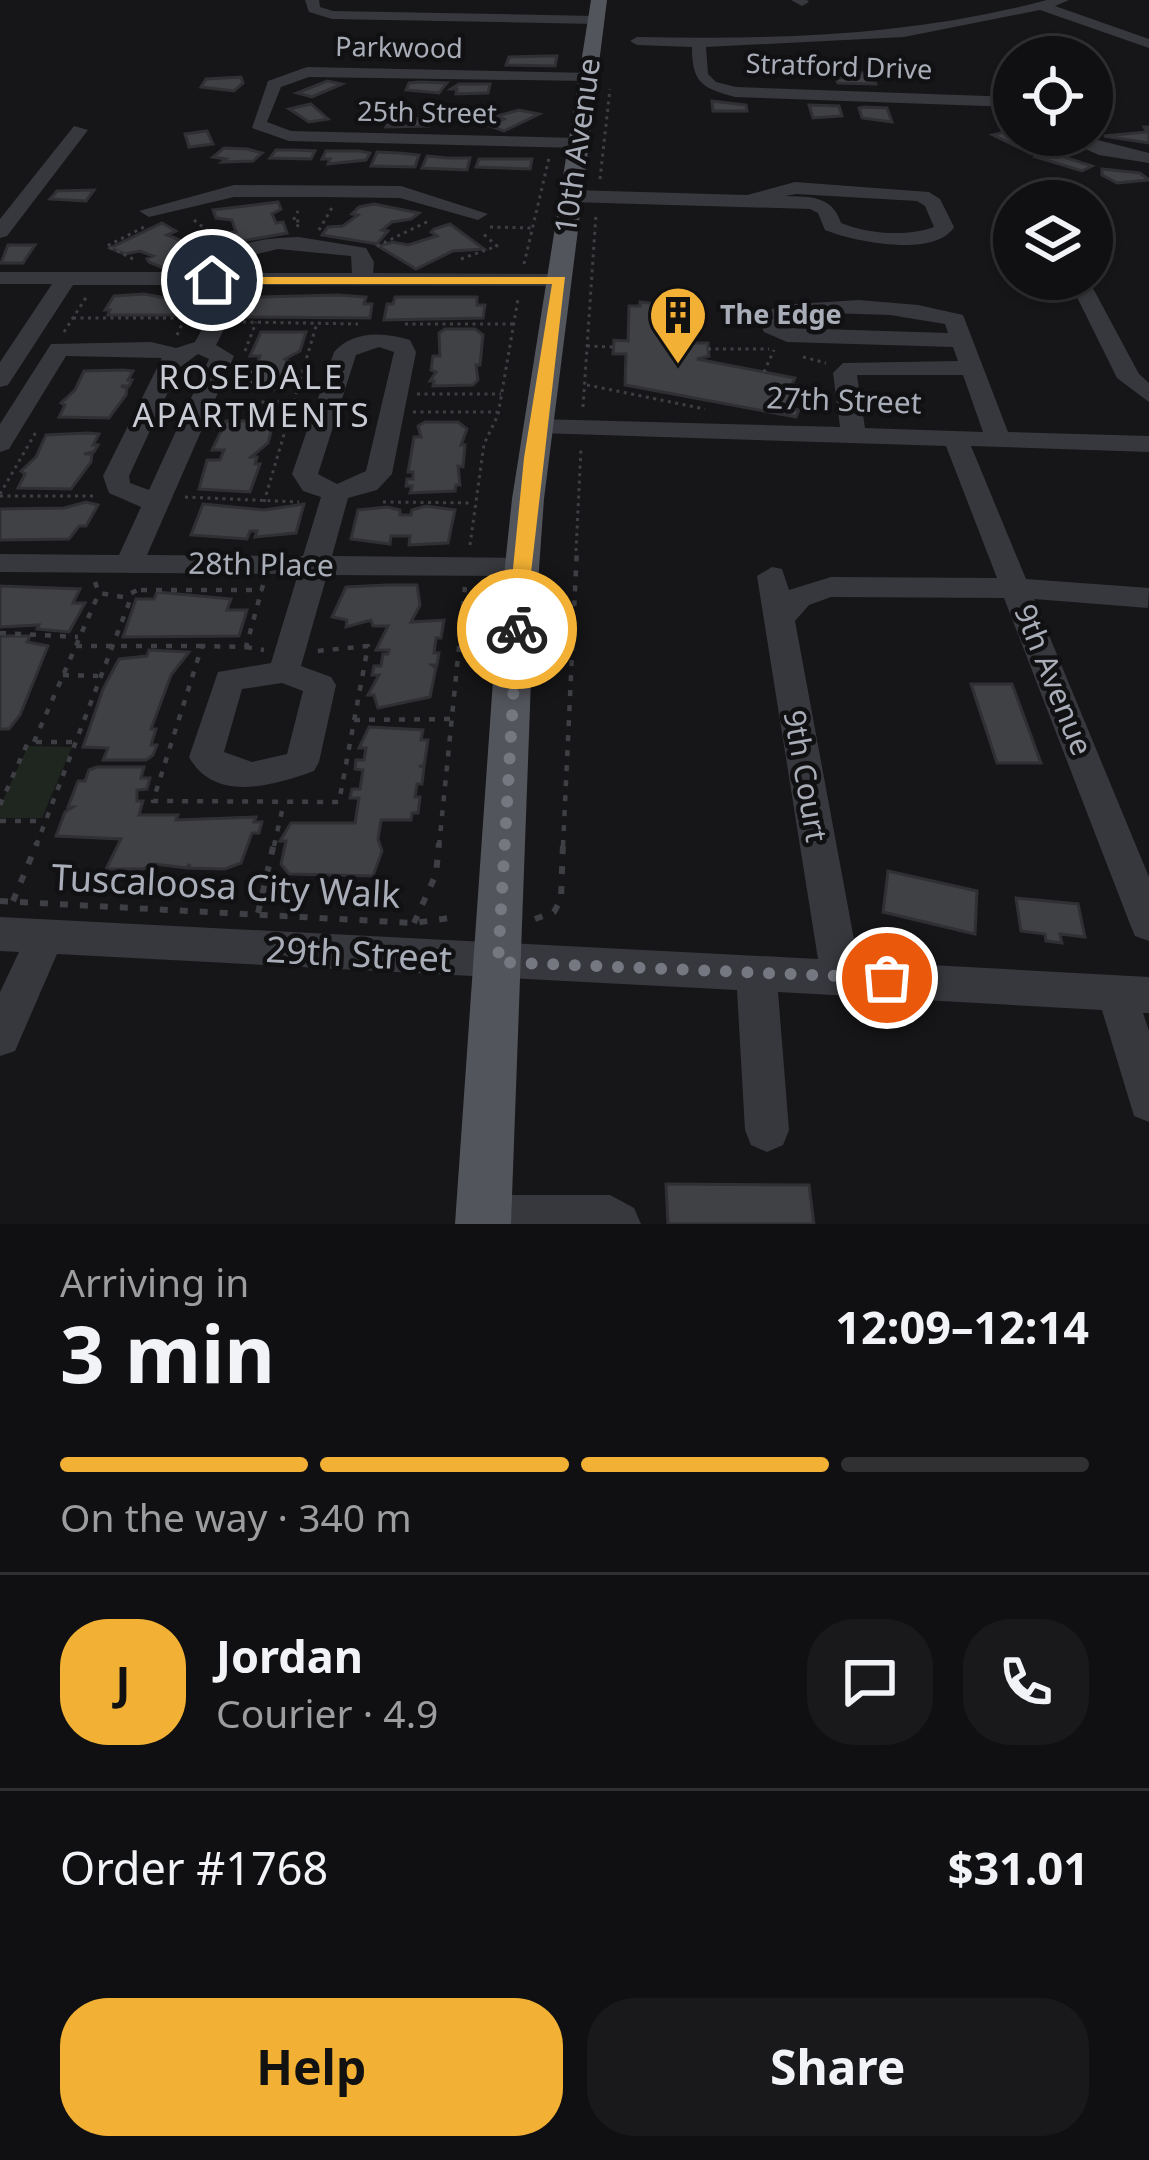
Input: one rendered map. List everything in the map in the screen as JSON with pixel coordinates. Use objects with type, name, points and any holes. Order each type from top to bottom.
[{"type":"main road","name":"10th Avenue","points":[[483,1221],[522,567],[579,143],[599,77],[597,10]]},
{"type":"street","points":[[312,0],[314,9],[332,14],[456,17],[597,10]]},
{"type":"street","points":[[456,17],[463,0]]},
{"type":"street","points":[[637,41],[869,39],[1062,0]]},
{"type":"street","points":[[1042,6],[1149,44]]},
{"type":"street","name":"Stratford Drive","points":[[699,43],[700,75],[710,85],[735,92],[993,99]]},
{"type":"street","name":"Parkwood","points":[[274,134],[258,124],[274,85],[292,75],[338,70],[599,77]]},
{"type":"street","points":[[0,232],[80,130]]},
{"type":"street","name":"25th Street","points":[[274,134],[579,143]]},
{"type":"street","points":[[1113,152],[1149,158]]},
{"type":"street","points":[[571,196],[814,203],[827,210],[832,226],[845,232],[923,237],[940,234],[944,227],[933,203],[904,193],[795,188],[748,201]]},
{"type":"street","points":[[149,218],[234,191],[325,197],[401,192],[478,214]]},
{"type":"street","points":[[302,243],[325,197]]},
{"type":"street","points":[[205,285],[220,264],[247,250],[302,243],[359,252],[364,262],[361,280]]},
{"type":"street","points":[[0,278],[205,285],[239,280],[560,280]]},
{"type":"street","points":[[1,377],[65,280]]},
{"type":"street","points":[[203,348],[239,280]]},
{"type":"street","points":[[1089,300],[1129,378],[1149,395]]},
{"type":"street","points":[[962,340],[787,335],[772,327],[768,317],[788,307],[939,312],[955,320],[998,439]]},
{"type":"street","points":[[371,340],[402,345],[405,352],[379,474],[368,484],[336,494],[311,484],[305,474],[345,352],[371,340]]},
{"type":"street","points":[[156,503],[118,487],[116,476],[177,345]]},
{"type":"street","points":[[0,444],[59,349],[177,345],[222,356],[156,503],[135,577]]},
{"type":"street","points":[[854,434],[843,388],[849,370],[862,365],[972,368]]},
{"type":"street","name":"27th Street","points":[[538,426],[1149,444]]},
{"type":"street","name":"9th Avenue","points":[[955,437],[1149,924]]},
{"type":"street","points":[[284,673],[336,494]]},
{"type":"street","name":"28th Place","points":[[0,562],[135,577],[314,566],[522,567]]},
{"type":"street","name":"9th Court","points":[[772,576],[841,975]]},
{"type":"street","points":[[778,624],[786,606],[805,592],[831,587],[1017,588],[1148,598]]},
{"type":"street","name":"29th Street","points":[[7,918],[45,937],[841,975],[1133,994]]},
{"type":"street","points":[[0,1037],[45,937]]},
{"type":"street","points":[[756,972],[767,1130]]},
{"type":"street","points":[[1133,994],[1149,1101]]},
{"type":"street","points":[[483,1221],[610,1218],[618,1224]]},
{"type":"path","points":[[532,920],[554,912],[561,899],[582,427],[598,197],[599,77]]},
{"type":"path","points":[[414,922],[436,874],[484,444],[498,412],[552,142]]},
{"type":"path","points":[[370,249],[441,214],[423,209]]},
{"type":"path","points":[[184,213],[232,249]]},
{"type":"path","points":[[130,270],[134,260],[107,246],[149,218]]},
{"type":"path","points":[[456,266],[456,261],[497,246],[477,230],[532,228]]},
{"type":"path","points":[[177,345],[185,318],[205,285]]},
{"type":"path","points":[[73,318],[185,318]]},
{"type":"path","points":[[233,322],[375,324]]},
{"type":"path","points":[[263,502],[316,323]]},
{"type":"path","points":[[394,324],[514,324]]},
{"type":"path","points":[[587,346],[613,347]]},
{"type":"path","points":[[775,349],[849,370]]},
{"type":"path","points":[[585,385],[724,413]]},
{"type":"path","points":[[416,394],[502,394]]},
{"type":"path","points":[[413,412],[498,412]]},
{"type":"path","points":[[43,420],[0,495],[104,496]]},
{"type":"path","points":[[82,496],[88,484]]},
{"type":"path","points":[[135,577],[262,590]]},
{"type":"path","points":[[34,742],[99,593]]},
{"type":"path","points":[[73,742],[132,595]]},
{"type":"path","points":[[0,632],[80,637]]},
{"type":"path","points":[[76,646],[202,646]]},
{"type":"path","points":[[63,675],[98,676]]},
{"type":"path","points":[[354,720],[452,719]]},
{"type":"path","points":[[0,805],[28,742],[79,742],[7,918]]},
{"type":"path","points":[[257,916],[284,802]]},
{"type":"path","points":[[0,820],[45,821]]},
{"type":"path","name":"Tuscaloosa City Walk","points":[[0,901],[7,918],[257,916],[414,922],[449,918]]},
{"type":"shaded area","points":[[28,746],[72,747],[42,818],[0,818],[0,807]]},
{"type":"building","points":[[557,56],[555,66],[506,65],[509,57]]},
{"type":"building","points":[[849,73],[884,73],[886,78],[874,77],[876,84],[838,83],[836,79],[851,76]]},
{"type":"building","points":[[241,77],[243,83],[234,91],[201,87],[206,79]]},
{"type":"building","points":[[327,81],[342,84],[312,97],[297,93]]},
{"type":"building","points":[[409,83],[447,83],[439,93],[406,90]]},
{"type":"building","points":[[459,84],[490,84],[488,93],[456,94],[457,89],[451,89]]},
{"type":"building","points":[[712,101],[746,105],[747,111],[713,111]]},
{"type":"building","points":[[311,104],[328,119],[309,122],[289,109]]},
{"type":"building","points":[[809,105],[839,106],[842,116],[813,118]]},
{"type":"building","points":[[859,108],[887,108],[892,122],[862,118]]},
{"type":"building","points":[[519,110],[539,114],[504,131],[490,126],[504,119],[497,116]]},
{"type":"building","points":[[390,118],[431,119],[429,126],[386,127]]},
{"type":"building","points":[[1144,127],[1149,127],[1149,143],[1113,137],[1113,135],[1147,132]]},
{"type":"building","points":[[207,131],[213,144],[189,147],[185,134]]},
{"type":"building","points":[[224,148],[262,153],[253,161],[222,162],[226,159],[213,157]]},
{"type":"building","points":[[276,150],[315,151],[311,159],[270,158]]},
{"type":"building","points":[[326,151],[370,153],[366,160],[328,164],[330,159],[322,159]]},
{"type":"building","points":[[377,152],[419,155],[415,167],[371,166]]},
{"type":"building","points":[[427,156],[470,158],[467,170],[422,168]]},
{"type":"building","points":[[1063,156],[1092,166],[1082,171],[1036,157]]},
{"type":"building","points":[[479,159],[532,159],[530,169],[476,167]]},
{"type":"building","points":[[1102,169],[1140,173],[1149,180],[1117,183],[1102,175]]},
{"type":"building","points":[[94,190],[86,201],[50,199],[57,191]]},
{"type":"building","points":[[278,202],[281,209],[272,214],[276,223],[283,222],[287,233],[225,244],[225,233],[236,232],[232,220],[216,218],[213,210]]},
{"type":"building","points":[[374,204],[419,213],[392,222],[382,230],[388,231],[377,244],[322,235],[328,227],[343,226],[358,215],[352,214],[359,207]]},
{"type":"building","points":[[162,223],[176,231],[167,235],[190,244],[198,240],[218,245],[163,268],[149,262],[153,256],[140,251],[125,254],[110,248]]},
{"type":"building","points":[[450,224],[484,249],[453,251],[416,269],[378,246],[408,245],[437,236],[431,232]]},
{"type":"building","points":[[8,245],[35,245],[23,263],[1,263]]},
{"type":"building","points":[[144,294],[182,301],[175,315],[108,315],[110,310],[105,310],[114,296]]},
{"type":"building","points":[[260,297],[366,297],[364,304],[372,304],[370,318],[242,317],[247,304]]},
{"type":"building","points":[[395,297],[477,297],[477,305],[485,305],[483,318],[384,320],[387,304],[393,304]]},
{"type":"building","name":"The Edge","points":[[640,302],[693,307],[695,343],[708,343],[709,356],[697,359],[795,378],[792,384],[803,387],[793,409],[799,410],[796,417],[625,385],[626,354],[613,354],[614,340],[628,341],[629,306],[640,306]]},
{"type":"building","points":[[475,329],[483,335],[480,365],[476,365],[478,380],[473,385],[433,386],[430,381],[436,372],[431,370],[433,356],[440,356],[439,333]]},
{"type":"building","points":[[261,332],[306,332],[300,351],[285,359],[290,362],[288,368],[293,368],[285,390],[239,387],[245,364],[257,364],[260,356],[250,356]]},
{"type":"building","points":[[84,371],[133,371],[128,380],[132,380],[129,386],[121,386],[127,388],[126,395],[109,418],[59,417],[65,405],[61,403],[75,390]]},
{"type":"building","points":[[226,421],[274,421],[268,443],[251,457],[257,457],[255,464],[260,464],[250,492],[199,489],[207,460],[220,460],[224,450],[212,450]]},
{"type":"building","points":[[458,422],[467,429],[461,445],[465,445],[463,467],[458,466],[460,485],[455,491],[410,493],[412,486],[406,486],[407,479],[413,479],[413,472],[408,472],[414,437],[421,437],[418,426]]},
{"type":"building","points":[[99,434],[93,445],[98,445],[94,452],[84,454],[92,454],[91,462],[71,489],[18,488],[25,474],[21,471],[36,457],[46,435]]},
{"type":"building","points":[[86,502],[98,505],[86,526],[79,526],[69,539],[0,540],[0,509],[64,508]]},
{"type":"building","points":[[203,504],[264,510],[304,504],[296,533],[255,537],[257,531],[250,531],[247,539],[191,535]]},
{"type":"building","points":[[426,506],[455,510],[448,543],[409,545],[410,536],[391,536],[390,544],[351,539],[358,510],[387,507],[411,515],[412,510]]},
{"type":"building","points":[[417,585],[420,605],[411,622],[444,620],[441,638],[436,638],[434,653],[439,653],[437,665],[432,665],[436,668],[430,697],[378,708],[374,695],[368,695],[379,675],[372,675],[374,666],[381,666],[383,654],[388,654],[389,650],[376,650],[388,626],[373,626],[371,620],[346,627],[347,620],[332,617],[346,587]]},
{"type":"building","points":[[0,586],[80,589],[73,603],[85,603],[69,632],[37,629],[39,625],[0,627]]},
{"type":"building","points":[[157,592],[231,599],[227,610],[247,610],[239,636],[123,637],[136,599],[154,599]]},
{"type":"building","points":[[0,636],[30,636],[27,642],[48,646],[20,715],[9,729],[0,729]]},
{"type":"building","points":[[149,650],[189,652],[171,675],[151,729],[156,729],[153,755],[146,760],[103,760],[108,748],[83,747],[103,689],[119,659],[147,656]]},
{"type":"building","points":[[971,684],[1012,684],[1041,763],[997,763]]},
{"type":"building","points":[[369,727],[423,730],[421,740],[428,740],[424,766],[419,766],[424,767],[415,797],[420,797],[418,813],[412,813],[411,820],[381,820],[378,839],[382,851],[373,876],[289,874],[281,864],[286,841],[280,841],[291,823],[355,823],[359,798],[350,798],[352,789],[360,789],[363,770],[355,769],[356,760],[364,760],[366,748],[359,748]]},
{"type":"building","points":[[144,767],[141,778],[150,778],[147,789],[137,790],[137,801],[143,801],[139,815],[178,815],[176,820],[256,817],[254,822],[262,822],[259,833],[252,833],[241,863],[225,869],[155,864],[143,869],[106,869],[121,839],[56,836],[65,812],[73,807],[68,807],[78,781],[85,781],[89,770]]},
{"type":"building","points":[[888,871],[977,891],[975,934],[883,912]]},
{"type":"building","points":[[1016,898],[1078,904],[1085,937],[1060,934],[1062,943],[1046,941],[1045,934],[1021,931]]},
{"type":"building","points":[[666,1184],[809,1185],[814,1224],[668,1224]]},
{"type":"way so far","points":[[517,629],[498,962],[887,978]]},
{"type":"place","name":"The Edge","points":[[678,366]]},
{"type":"district","name":"ROSEDALE APARTMENTS","points":[[252,396]]},
{"type":"route","points":[[212,280],[560,280],[533,458],[517,629]]}]
